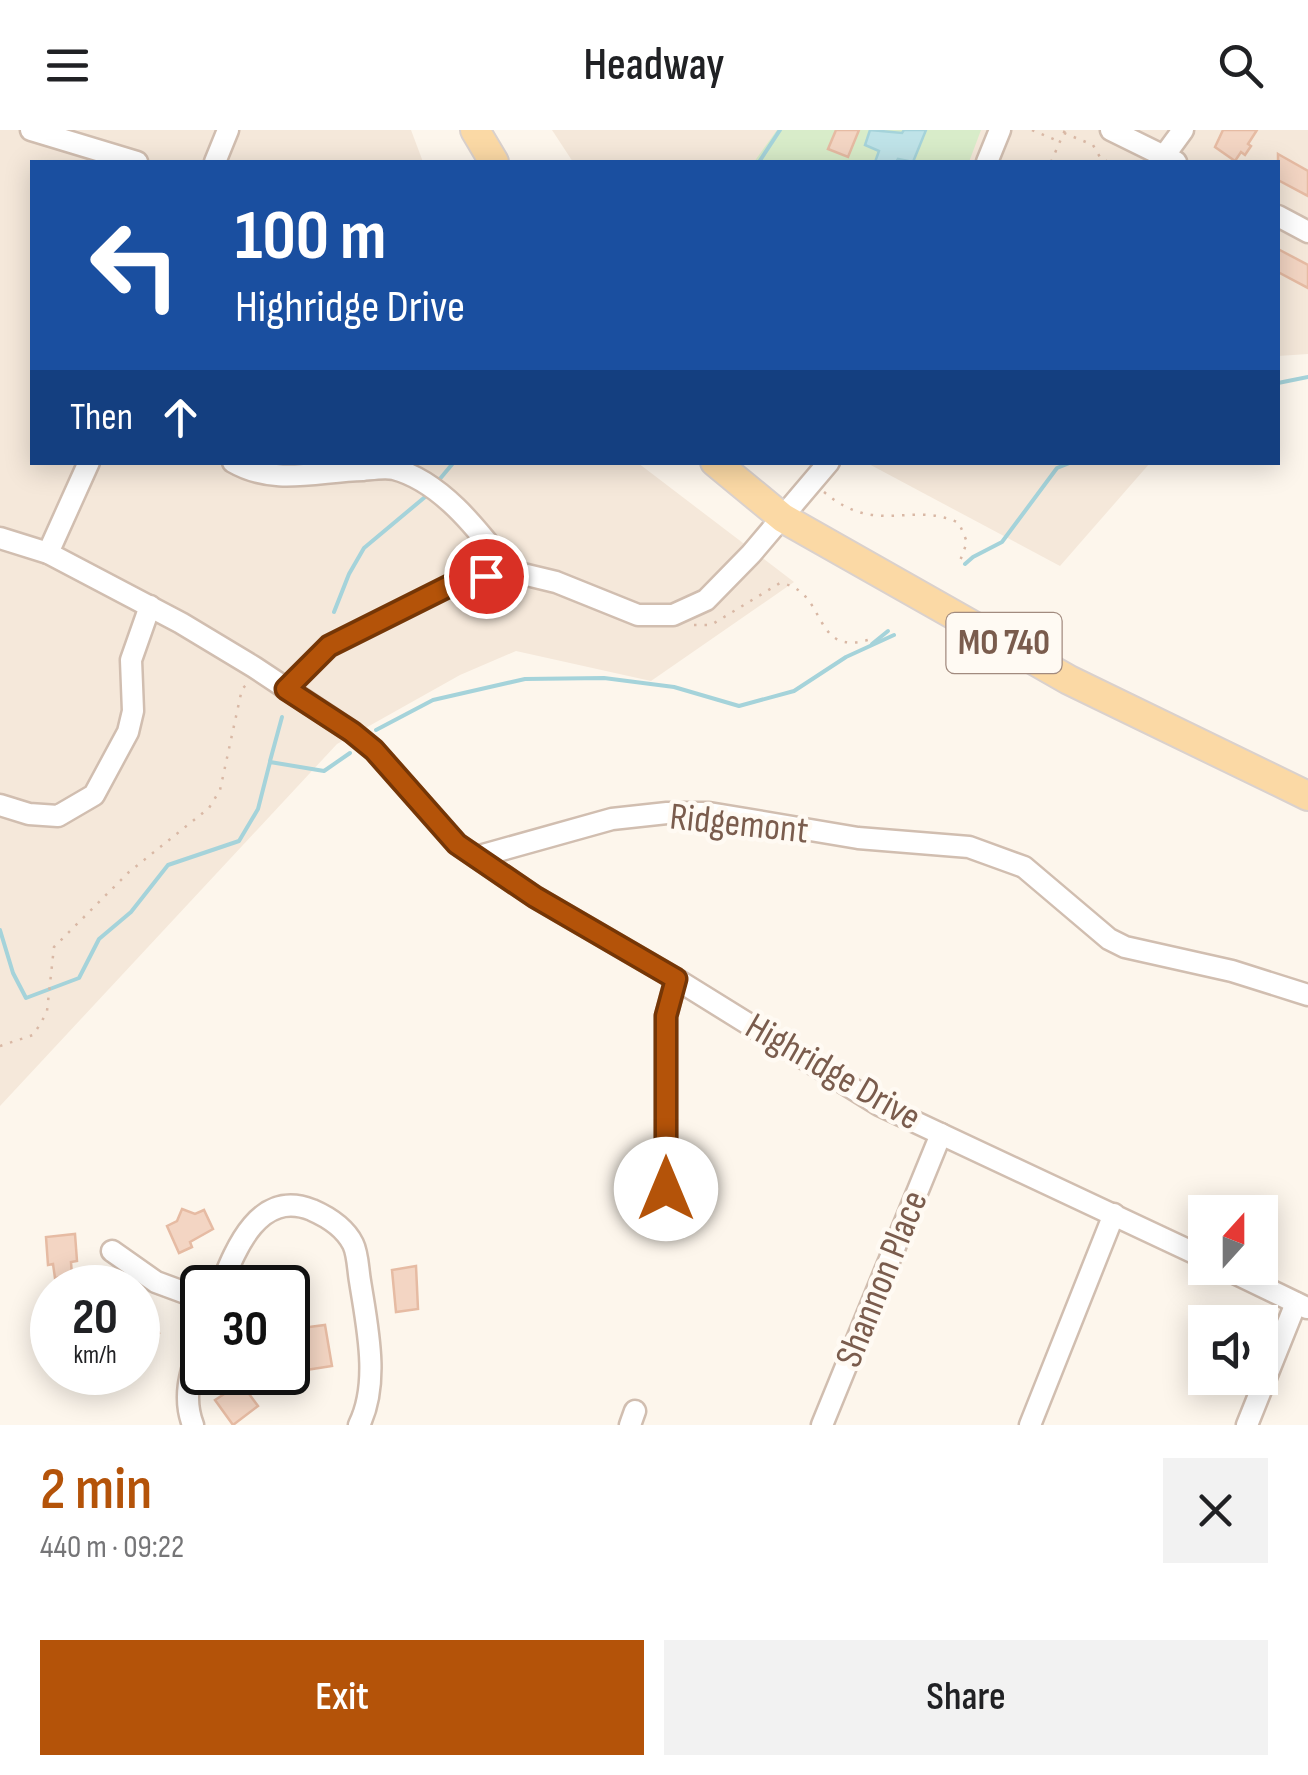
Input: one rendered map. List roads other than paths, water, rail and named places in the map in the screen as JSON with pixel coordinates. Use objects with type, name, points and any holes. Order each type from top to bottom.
[{"type":"main road","points":[[475,130],[493,160]]},
{"type":"main road","name":"MO 740","points":[[719,465],[783,518],[1069,680],[1308,796]]},
{"type":"street","points":[[31,130],[130,160]]},
{"type":"street","points":[[216,160],[228,130]]},
{"type":"street","points":[[988,160],[1000,130]]},
{"type":"street","points":[[1111,130],[1158,158],[1183,130]]},
{"type":"street","points":[[1280,217],[1308,232]]},
{"type":"street","points":[[48,553],[87,465]]},
{"type":"street","points":[[239,465],[257,474],[293,477],[393,469],[428,485],[480,532],[510,571]]},
{"type":"street","points":[[286,689],[329,646],[461,580],[510,571],[556,582],[638,615],[672,616],[706,600],[828,465]]},
{"type":"street","points":[[0,538],[48,553],[150,606],[352,732],[374,750],[457,844],[476,857]]},
{"type":"street","points":[[0,806],[58,816],[94,795],[128,732],[133,711],[132,660],[150,606]]},
{"type":"street","name":"Ridgemont","points":[[476,857],[612,820],[666,813],[709,814],[858,838],[969,847],[1024,867],[1124,948],[1232,971],[1308,996]]},
{"type":"street","name":"Highridge Drive","points":[[476,857],[835,1080],[1188,1250]]},
{"type":"street","points":[[666,1189],[666,1016],[676,979]]},
{"type":"street","name":"Shannon Place","points":[[822,1425],[942,1134]]},
{"type":"street","points":[[229,1265],[250,1225],[279,1206],[303,1207],[330,1218],[353,1244],[368,1328],[370,1386],[358,1425]]},
{"type":"street","points":[[1030,1425],[1114,1214]]},
{"type":"street","points":[[112,1251],[156,1282],[180,1291]]},
{"type":"street","points":[[1247,1425],[1302,1306],[1259,1285]]},
{"type":"street","points":[[188,1395],[192,1425]]},
{"type":"water","points":[[870,130],[926,130],[914,160],[876,160],[879,151],[865,145]]},
{"type":"waterway","points":[[760,160],[780,130]]},
{"type":"waterway","points":[[1280,383],[1308,377]]},
{"type":"waterway","points":[[439,480],[452,465]]},
{"type":"waterway","points":[[965,564],[1002,542],[1057,468],[1064,465]]},
{"type":"waterway","points":[[334,612],[364,548],[425,497]]},
{"type":"waterway","points":[[872,644],[888,631]]},
{"type":"waterway","points":[[376,730],[433,700],[525,679],[604,678],[674,687],[739,706],[794,691],[846,657],[894,635]]},
{"type":"waterway","points":[[270,761],[282,717]]},
{"type":"waterway","points":[[0,930],[13,973],[26,998],[79,978],[99,939],[131,912],[168,865],[239,841],[258,809],[270,762],[324,771],[350,753]]}]
